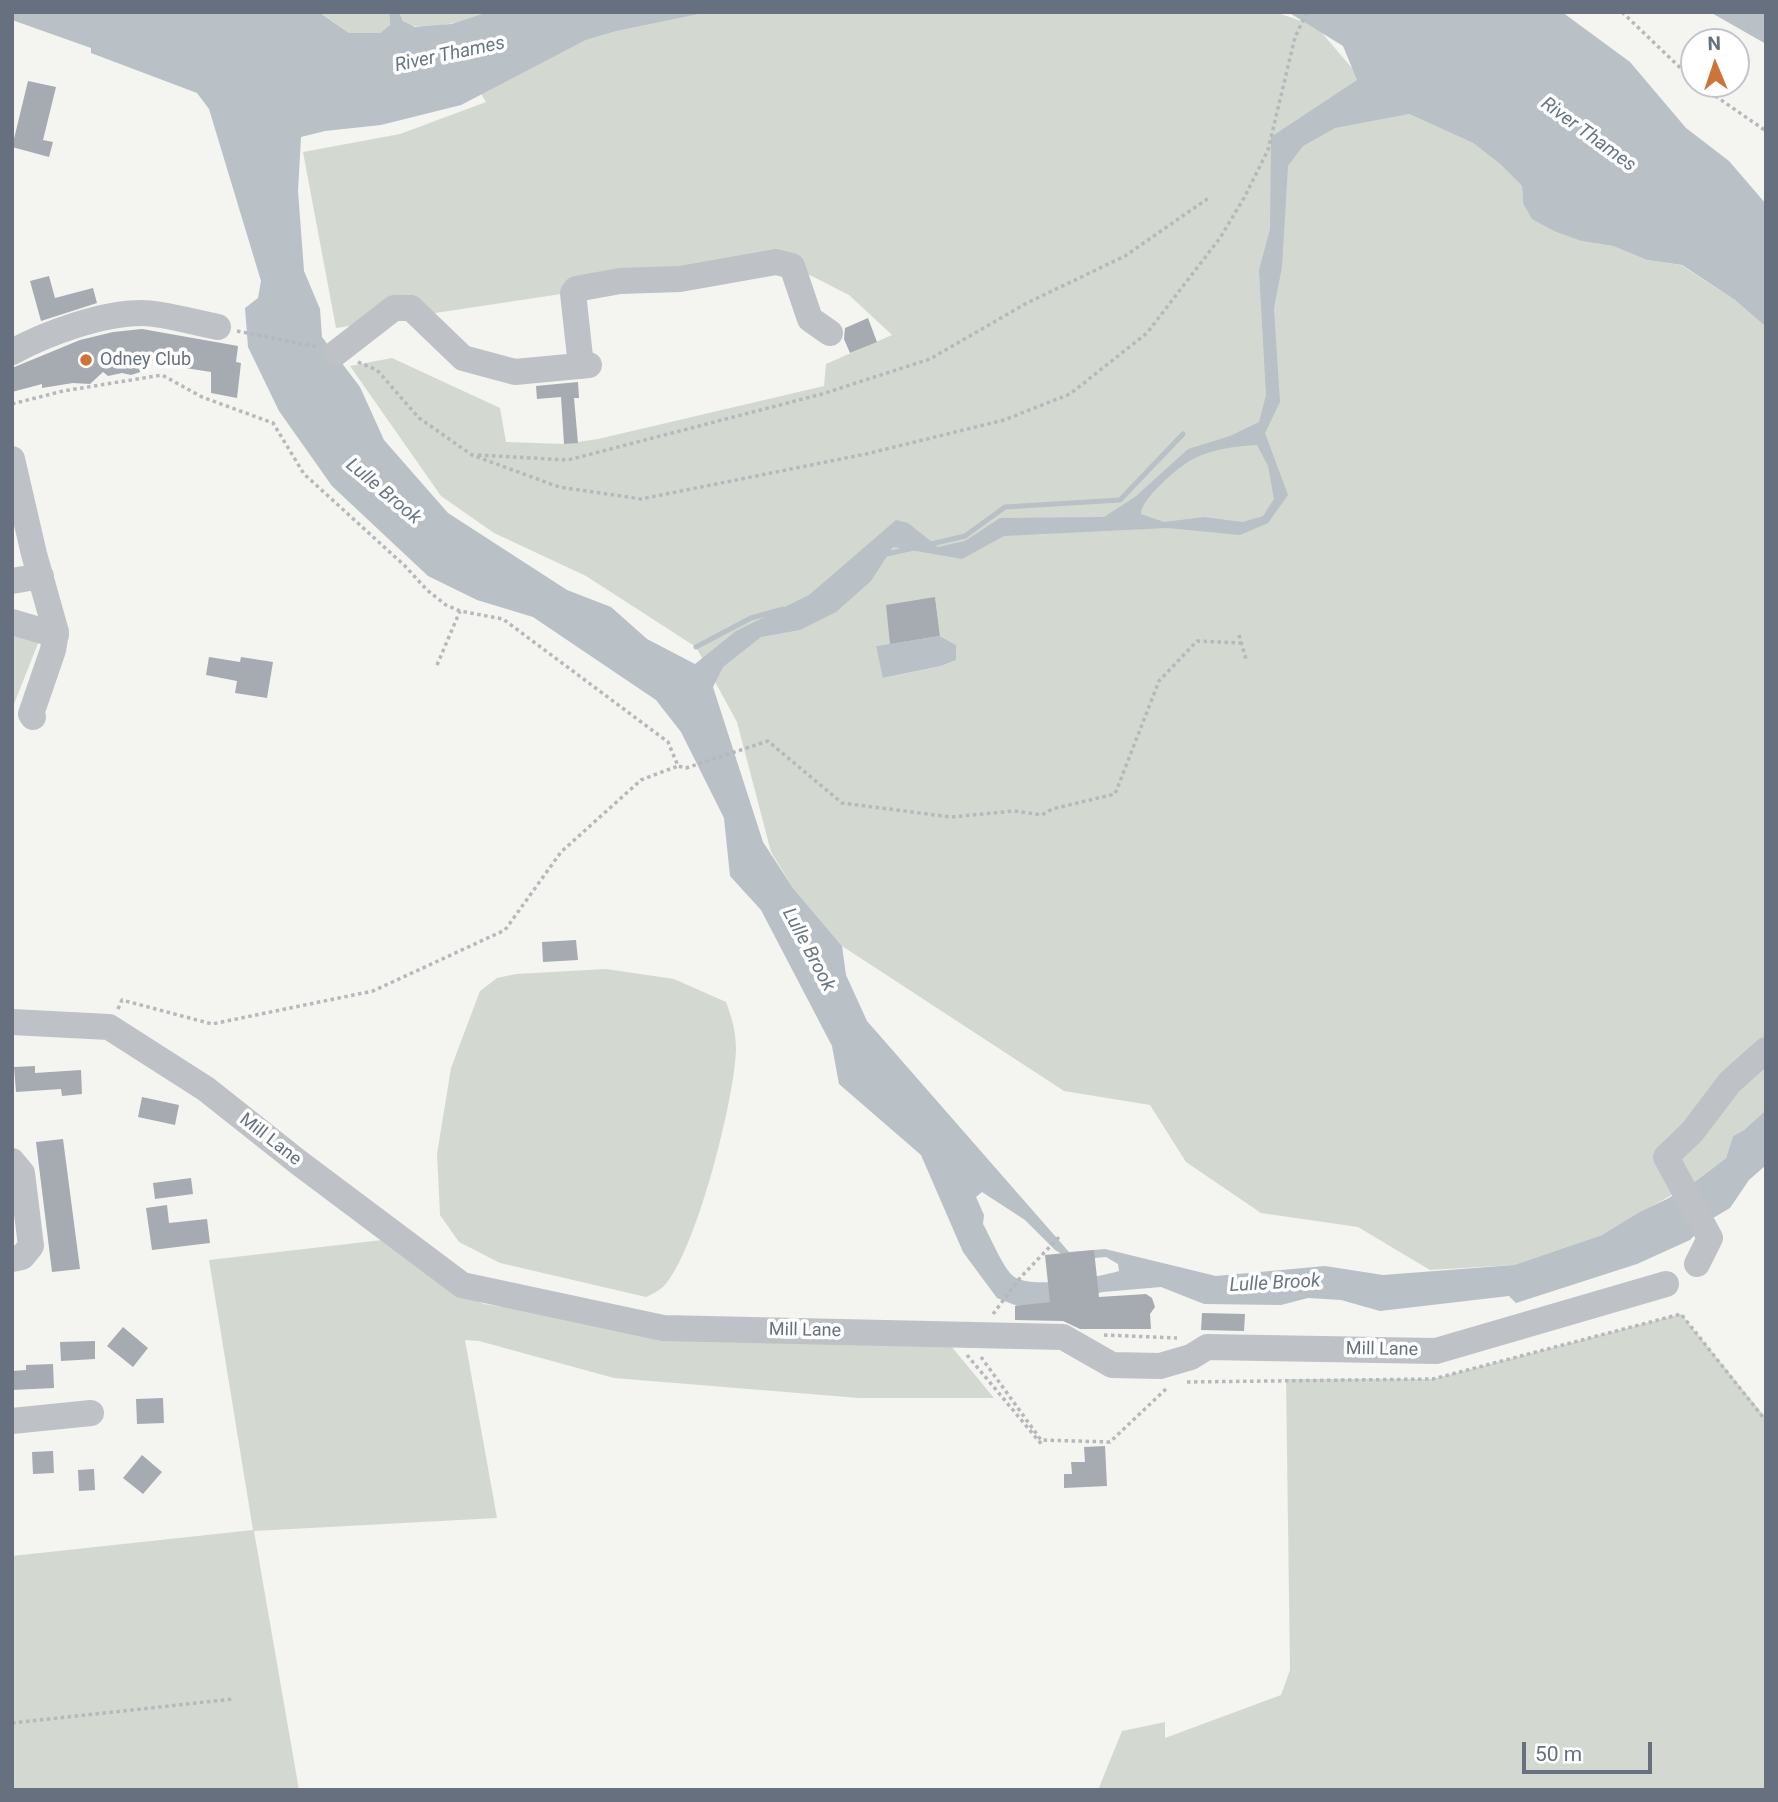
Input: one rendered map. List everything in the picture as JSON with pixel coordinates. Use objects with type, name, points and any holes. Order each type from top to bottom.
[{"type":"street","points":[[330,351],[394,308],[411,308],[463,358],[515,372],[585,366],[573,293],[576,289],[620,281],[680,279],[776,262],[792,266],[810,319],[830,333]]},
{"type":"street","points":[[12,352],[35,340],[91,321],[143,313],[218,327]]},
{"type":"street","points":[[12,459],[56,635],[31,714],[33,718]]},
{"type":"street","points":[[12,581],[41,576]]},
{"type":"street","points":[[12,622],[56,635]]},
{"type":"street","name":"Mill Lane","points":[[12,1022],[109,1027],[206,1089],[298,1162],[463,1285],[663,1328],[1063,1338],[1112,1365],[1189,1369],[1207,1347],[1436,1351],[1666,1284]]},
{"type":"street","points":[[1697,1264],[1710,1238],[1666,1157],[1692,1132],[1730,1082],[1766,1050]]},
{"type":"street","points":[[12,1161],[22,1172],[31,1245],[23,1257],[12,1259]]},
{"type":"street","points":[[12,1421],[91,1412]]},
{"type":"path","points":[[218,327],[330,351],[377,370],[419,418],[472,455],[559,488],[641,499],[853,457],[1004,421],[1070,394],[1147,333],[1220,238],[1244,198],[1268,149],[1280,90],[1295,37],[1307,12]]},
{"type":"path","points":[[1622,12],[1680,67]]},
{"type":"path","points":[[1719,98],[1766,131]]},
{"type":"path","points":[[472,455],[568,460],[822,394],[930,359],[1025,304],[1125,256],[1210,197]]},
{"type":"path","points":[[12,404],[63,391],[162,375],[202,397],[273,423],[304,474],[405,566],[427,590],[446,605],[460,611],[503,619],[668,742],[678,766]]},
{"type":"path","points":[[437,665],[460,611]]},
{"type":"path","points":[[1239,635],[1246,659]]},
{"type":"path","points":[[109,1027],[122,1000],[212,1024],[373,992],[505,930],[561,852],[640,780],[678,766],[686,768],[768,741],[842,803],[951,817],[1014,811],[1042,815],[1052,809],[1115,794],[1160,681],[1197,641],[1241,643]]},
{"type":"path","points":[[998,1307],[1020,1278],[1060,1236]]},
{"type":"path","points":[[1101,1335],[1177,1338],[1189,1369],[1433,1380],[1681,1314],[1766,1421]]},
{"type":"path","points":[[958,1335],[1041,1440],[1110,1442],[1174,1382]]},
{"type":"path","points":[[958,1335],[1043,1446]]},
{"type":"path","points":[[12,1723],[233,1699]]},
{"type":"shaded area","points":[[320,12],[389,12],[390,25],[380,33],[349,33]]},
{"type":"shaded area","points":[[399,12],[489,12],[446,24],[422,27],[405,22]]},
{"type":"shaded area","points":[[709,12],[1275,12],[1316,26],[1393,116],[1409,114],[1473,143],[1500,164],[1522,186],[1523,203],[1556,232],[1581,241],[1613,246],[1647,260],[1681,265],[1735,300],[1766,327],[1766,1110],[1733,1136],[1726,1158],[1696,1181],[1602,1235],[1514,1265],[1430,1270],[1358,1227],[1261,1213],[1186,1162],[1150,1105],[1064,1091],[842,946],[793,888],[771,852],[737,722],[696,647],[586,576],[494,533],[441,496],[350,366],[392,358],[500,408],[506,442],[564,444],[598,439],[824,386],[826,364],[892,335],[849,295],[792,266],[581,291],[336,328],[303,152],[400,134],[486,102],[481,94],[586,40]],"holes":[[[935,597],[940,636],[956,645],[956,660],[941,666],[884,678],[876,646],[890,644]]]},
{"type":"shaded area","points":[[12,622],[43,631],[12,709]]},
{"type":"shaded area","points":[[606,969],[674,979],[726,1002],[735,1037],[734,1072],[729,1102],[701,1209],[676,1268],[664,1286],[646,1297],[500,1263],[459,1242],[440,1215],[437,1154],[451,1068],[480,991],[497,978],[516,974]]},
{"type":"shaded area","points":[[382,1240],[445,1288],[484,1304],[562,1316],[946,1340],[994,1398],[859,1398],[614,1378],[479,1341],[465,1340],[497,1518],[254,1531],[299,1790],[12,1790],[12,1556],[253,1530],[209,1260]]},
{"type":"shaded area","points":[[1681,1314],[1766,1418],[1766,1790],[1098,1790],[1122,1731],[1165,1722],[1165,1738],[1281,1695],[1290,1670],[1286,1379],[1433,1379]]},
{"type":"water","points":[[12,12],[319,12],[349,33],[380,33],[390,25],[389,12],[399,12],[403,21],[415,27],[451,24],[489,12],[709,12],[586,40],[461,105],[381,125],[325,131],[301,137],[298,191],[304,271],[320,309],[322,337],[360,387],[384,440],[448,513],[567,590],[611,607],[647,639],[695,664],[736,631],[809,595],[896,520],[908,523],[938,547],[965,541],[1000,518],[1104,517],[1135,497],[1188,449],[1230,436],[1259,422],[1266,395],[1259,270],[1270,229],[1271,137],[1357,80],[1343,46],[1288,12],[1562,12],[1630,62],[1686,128],[1729,161],[1766,204],[1766,327],[1735,300],[1682,265],[1647,260],[1613,246],[1581,241],[1532,219],[1523,203],[1522,186],[1473,143],[1409,114],[1335,128],[1303,146],[1288,166],[1282,267],[1274,308],[1280,402],[1265,433],[1288,495],[1268,523],[1240,535],[1167,528],[1004,536],[962,559],[893,547],[871,581],[836,612],[800,630],[761,637],[723,667],[713,687],[763,842],[793,888],[842,946],[846,975],[867,1021],[1069,1252],[1105,1249],[1216,1276],[1325,1266],[1383,1275],[1514,1265],[1602,1235],[1669,1198],[1726,1158],[1733,1136],[1766,1110],[1766,1165],[1749,1180],[1730,1208],[1708,1221],[1690,1240],[1637,1264],[1516,1303],[1509,1296],[1380,1311],[1341,1300],[1308,1298],[1281,1305],[1204,1304],[1161,1287],[1103,1292],[1025,1309],[997,1298],[963,1252],[921,1155],[839,1084],[832,1046],[761,910],[730,876],[724,818],[681,732],[656,700],[533,617],[477,600],[428,576],[332,486],[279,411],[248,347],[245,308],[258,298],[261,281],[209,109],[197,93],[91,53],[91,48],[12,20]],"holes":[[[1257,445],[1268,466],[1274,499],[1263,516],[1242,522],[1204,517],[1164,522],[1141,514],[1153,492],[1193,459],[1224,449]],[[982,1192],[1025,1220],[1055,1250],[1072,1260],[1106,1257],[1118,1264],[1119,1271],[1048,1282],[1021,1280],[1013,1276],[983,1224],[984,1215],[976,1197]]]},
{"type":"water","points":[[1710,12],[1766,12],[1766,44],[1750,35],[1750,28],[1738,28]]},
{"type":"water","points":[[940,636],[956,645],[956,660],[941,666],[883,678],[876,646]]},
{"type":"building","points":[[28,81],[56,87],[43,140],[53,142],[49,157],[12,147]]},
{"type":"building","points":[[49,276],[55,298],[93,288],[97,303],[41,321],[30,281]]},
{"type":"building","points":[[868,318],[877,342],[850,353],[844,339],[845,328]]},
{"type":"building","name":"Odney Club","points":[[142,329],[238,346],[236,362],[241,363],[237,398],[211,393],[211,372],[144,360],[140,372],[131,375],[122,373],[108,376],[103,372],[90,384],[73,383],[42,388],[42,384],[12,392],[12,368],[80,340],[113,332]]},
{"type":"building","points":[[578,382],[579,398],[574,398],[578,443],[564,444],[561,397],[537,399],[536,386]]},
{"type":"building","points":[[935,597],[940,636],[890,644],[886,605]]},
{"type":"building","points":[[209,657],[240,662],[241,657],[273,662],[267,698],[235,693],[237,681],[206,675]]},
{"type":"building","points":[[576,940],[578,960],[543,962],[542,942]]},
{"type":"building","points":[[35,1066],[35,1073],[81,1070],[82,1094],[62,1096],[61,1089],[16,1092],[14,1067]]},
{"type":"building","points":[[142,1097],[179,1105],[175,1125],[138,1117]]},
{"type":"building","points":[[63,1139],[80,1269],[52,1272],[36,1142]]},
{"type":"building","points":[[191,1178],[193,1194],[155,1199],[153,1183]]},
{"type":"building","points":[[167,1205],[169,1223],[207,1219],[210,1243],[152,1250],[146,1208]]},
{"type":"building","points":[[1094,1250],[1099,1297],[1146,1294],[1152,1298],[1155,1307],[1150,1314],[1151,1329],[1080,1329],[1063,1321],[1015,1320],[1015,1306],[1050,1302],[1045,1255]]},
{"type":"building","points":[[1202,1313],[1245,1314],[1244,1331],[1201,1330]]},
{"type":"building","points":[[123,1327],[148,1348],[133,1367],[107,1346]]},
{"type":"building","points":[[95,1341],[95,1359],[61,1361],[60,1342]]},
{"type":"building","points":[[53,1364],[54,1388],[12,1390],[12,1371],[26,1370],[26,1365]]},
{"type":"building","points":[[163,1398],[164,1423],[137,1424],[136,1399]]},
{"type":"building","points":[[1105,1446],[1107,1486],[1064,1488],[1064,1474],[1072,1474],[1071,1462],[1085,1462],[1084,1447]]},
{"type":"building","points":[[53,1451],[54,1473],[33,1474],[32,1452]]},
{"type":"building","points":[[142,1455],[162,1472],[143,1494],[123,1478]]},
{"type":"building","points":[[94,1469],[95,1490],[79,1491],[78,1470]]},
{"type":"waterway","points":[[927,545],[965,536],[1005,507],[1120,500],[1183,434]]},
{"type":"waterway","points":[[882,555],[914,548]]},
{"type":"waterway","points":[[696,647],[751,618],[783,609]]},
{"type":"place","name":"Odney Club","points":[[86,360]]},
{"type":"water label","name":"River Thames","points":[[450,55]]},
{"type":"water label","name":"River Thames","points":[[1588,135]]},
{"type":"water label","name":"Lulle Brook","points":[[383,492]]},
{"type":"water label","name":"Lulle Brook","points":[[808,950]]},
{"type":"water label","name":"Lulle Brook","points":[[1275,1284]]}]
